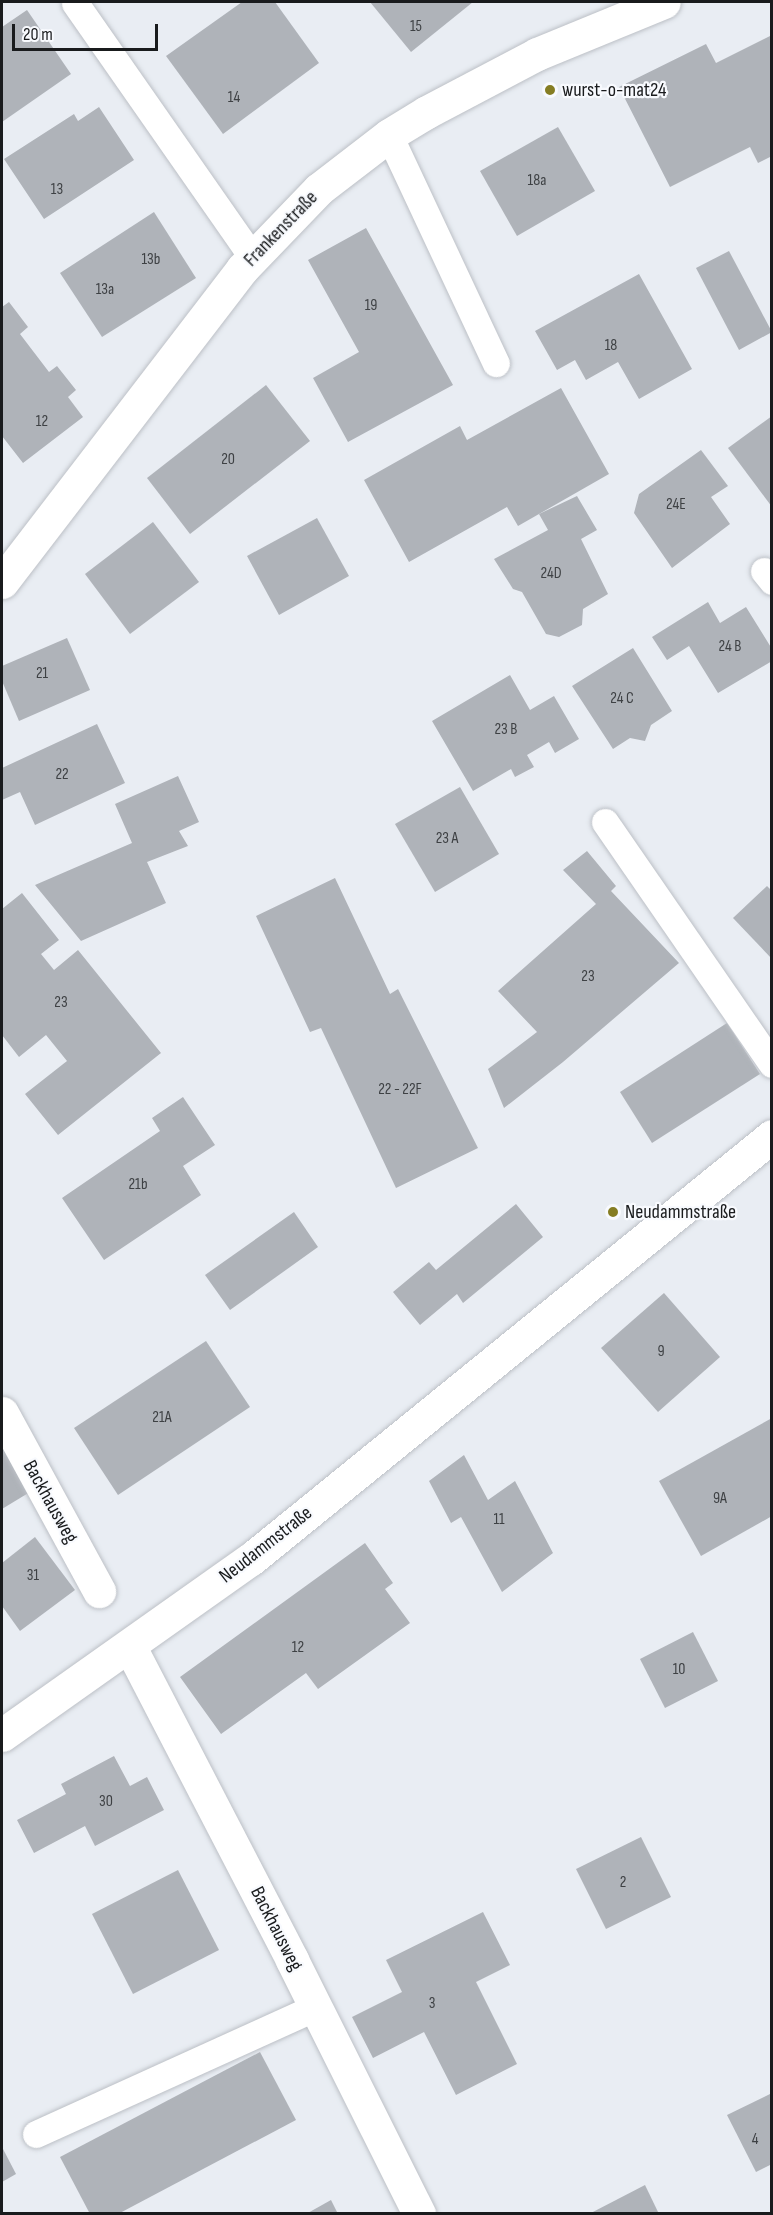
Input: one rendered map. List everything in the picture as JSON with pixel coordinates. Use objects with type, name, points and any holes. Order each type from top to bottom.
[{"type":"street","name":"Frankenstraße","points":[[2,582],[253,258],[319,189],[389,135],[537,54],[664,2]]},
{"type":"street","name":"Neudammstraße","points":[[2,1735],[130,1647],[251,1559],[771,1136]]},
{"type":"street","name":"Backhausweg","points":[[2,1413],[99,1591]]},
{"type":"street","name":"Backhausweg","points":[[130,1647],[316,2007],[419,2214]]},
{"type":"lane","points":[[75,3],[253,258]]},
{"type":"lane","points":[[389,135],[496,363]]},
{"type":"lane","points":[[605,822],[771,1064]]},
{"type":"lane","points":[[36,2134],[316,2007]]},
{"type":"building","points":[[242,2],[275,2],[319,63],[223,134],[166,56]]},
{"type":"building","points":[[370,2],[473,2],[411,52]]},
{"type":"building","points":[[27,10],[71,74],[2,122],[2,27]]},
{"type":"building","points":[[772,35],[772,156],[758,163],[750,147],[670,187],[619,87],[706,44],[716,63]]},
{"type":"building","name":"wurst-o-mat24","points":[[550,83],[556,92],[549,95],[544,88]]},
{"type":"building","points":[[99,107],[134,160],[44,219],[4,159],[74,114],[78,121]]},
{"type":"building","points":[[558,127],[595,191],[517,236],[480,171]]},
{"type":"building","points":[[154,212],[196,278],[102,337],[60,273]]},
{"type":"building","points":[[366,228],[453,385],[348,442],[313,378],[359,352],[308,260]]},
{"type":"building","points":[[729,251],[772,332],[739,350],[696,268]]},
{"type":"building","points":[[639,274],[692,369],[639,399],[618,362],[586,380],[575,360],[557,370],[535,331]]},
{"type":"building","points":[[9,302],[28,327],[20,334],[49,372],[57,366],[76,390],[68,397],[83,417],[23,463],[2,436],[2,307]]},
{"type":"building","points":[[266,385],[310,441],[190,534],[147,478]]},
{"type":"building","points":[[561,388],[609,474],[518,526],[507,507],[409,562],[364,480],[460,426],[467,440]]},
{"type":"building","points":[[772,416],[772,507],[728,448]]},
{"type":"building","points":[[701,450],[728,486],[711,497],[730,524],[672,568],[634,513],[639,494]]},
{"type":"building","points":[[577,496],[597,530],[581,539],[608,594],[583,609],[582,625],[559,637],[546,634],[522,592],[513,589],[494,559],[548,530],[539,514]]},
{"type":"building","points":[[317,518],[349,576],[279,615],[247,556]]},
{"type":"building","points":[[153,522],[199,582],[130,634],[85,574]]},
{"type":"building","points":[[708,602],[720,623],[746,607],[772,649],[772,661],[718,693],[689,646],[667,660],[652,637]]},
{"type":"building","points":[[67,638],[90,690],[19,721],[2,681],[2,666]]},
{"type":"building","points":[[633,648],[672,711],[651,725],[645,741],[630,738],[613,749],[572,686]]},
{"type":"building","points":[[510,675],[530,710],[554,696],[579,739],[555,753],[549,742],[527,755],[534,767],[515,777],[511,769],[473,791],[432,721]]},
{"type":"building","points":[[97,724],[125,783],[35,825],[20,792],[2,800],[2,768]]},
{"type":"building","points":[[178,776],[199,822],[179,831],[188,846],[147,862],[166,903],[81,941],[35,885],[132,843],[115,804]]},
{"type":"building","points":[[460,787],[499,854],[435,892],[395,824]]},
{"type":"building","points":[[587,851],[616,886],[611,891],[679,963],[563,1062],[504,1108],[488,1069],[537,1032],[498,991],[596,904],[563,870]]},
{"type":"building","points":[[335,878],[390,994],[398,989],[478,1148],[396,1188],[321,1028],[310,1032],[256,916]]},
{"type":"building","points":[[767,886],[772,891],[772,959],[733,918]]},
{"type":"building","points":[[22,893],[59,940],[41,954],[54,970],[78,950],[161,1053],[58,1135],[25,1094],[67,1061],[46,1035],[19,1057],[2,1035],[2,909]]},
{"type":"building","points":[[727,1023],[760,1074],[652,1143],[620,1092]]},
{"type":"building","points":[[183,1097],[215,1145],[183,1166],[201,1195],[104,1260],[62,1198],[160,1131],[152,1118]]},
{"type":"building","points":[[516,1204],[543,1237],[463,1303],[457,1294],[420,1325],[393,1292],[429,1262],[436,1270]]},
{"type":"building","points":[[294,1212],[318,1247],[230,1310],[205,1275]]},
{"type":"building","points":[[664,1293],[720,1357],[658,1412],[601,1348]]},
{"type":"building","points":[[206,1341],[250,1407],[118,1495],[74,1428]]},
{"type":"building","points":[[772,1418],[772,1516],[701,1556],[659,1481]]},
{"type":"building","points":[[2,1440],[30,1492],[2,1509]]},
{"type":"building","points":[[464,1455],[488,1500],[515,1481],[553,1553],[502,1592],[461,1517],[451,1523],[429,1481]]},
{"type":"building","points":[[35,1537],[75,1590],[20,1631],[2,1606],[2,1563]]},
{"type":"building","points":[[365,1543],[393,1583],[385,1589],[410,1623],[318,1689],[306,1673],[221,1734],[180,1677]]},
{"type":"building","points":[[693,1632],[718,1681],[665,1708],[640,1659]]},
{"type":"building","points":[[114,1756],[130,1786],[147,1777],[164,1810],[95,1846],[85,1826],[34,1853],[17,1820],[66,1794],[61,1784]]},
{"type":"building","points":[[641,1837],[671,1897],[606,1929],[576,1869]]},
{"type":"building","points":[[178,1870],[219,1950],[133,1994],[92,1914]]},
{"type":"building","points":[[483,1912],[510,1965],[476,1982],[517,2064],[456,2095],[424,2032],[373,2058],[352,2017],[402,1992],[386,1960]]},
{"type":"building","points":[[260,2052],[296,2120],[118,2214],[90,2214],[60,2157]]},
{"type":"building","points":[[772,2093],[772,2164],[756,2172],[727,2115]]},
{"type":"building","points":[[2,2147],[16,2174],[2,2182]]},
{"type":"building","points":[[645,2185],[659,2214],[589,2214]]},
{"type":"building","points":[[331,2200],[338,2214],[306,2214]]},
{"type":"place","name":"wurst-o-mat24","points":[[550,90]]},
{"type":"place","name":"Neudammstraße","points":[[613,1212]]}]
